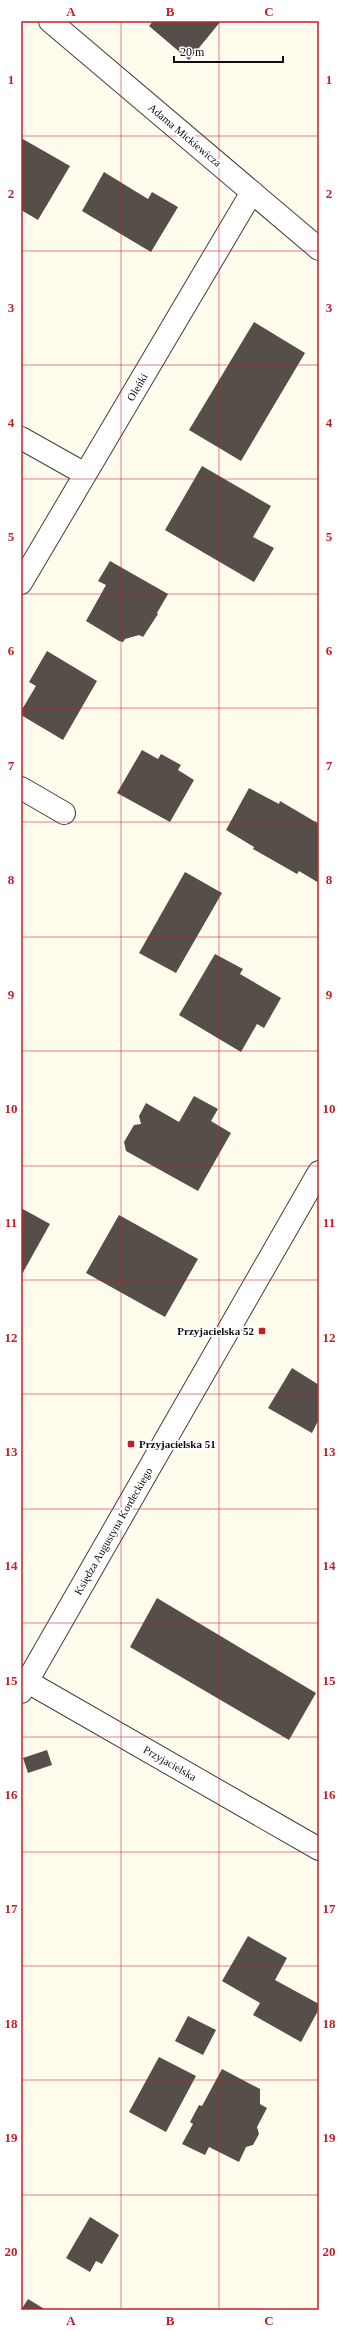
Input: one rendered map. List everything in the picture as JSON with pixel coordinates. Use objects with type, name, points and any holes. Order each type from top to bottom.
[{"type":"street","name":"Adama Mickiewicza","points":[[50,21],[319,249]]},
{"type":"street","name":"Oleńki","points":[[21,583],[252,192]]},
{"type":"street","points":[[21,438],[85,474]]},
{"type":"street","points":[[21,788],[64,813]]},
{"type":"street","name":"Księdza Augustyna Kordeckiego","points":[[23,1684],[319,1172]]},
{"type":"street","name":"Przyjacielska","points":[[23,1684],[319,1849]]},
{"type":"building","points":[[153,21],[221,21],[189,60],[149,26]]},
{"type":"building","points":[[21,138],[70,166],[38,220],[21,210]]},
{"type":"building","points":[[104,172],[148,199],[152,192],[178,207],[151,252],[82,211]]},
{"type":"building","points":[[254,322],[305,353],[241,461],[189,430]]},
{"type":"building","points":[[202,466],[271,506],[253,537],[274,548],[254,582],[165,530]]},
{"type":"building","points":[[110,561],[168,594],[157,613],[158,614],[143,637],[139,635],[125,639],[123,642],[119,641],[86,621],[106,585],[98,581]]},
{"type":"building","points":[[47,651],[97,681],[63,740],[21,715],[21,711],[36,686],[29,682]]},
{"type":"building","points":[[142,750],[158,759],[161,754],[181,765],[178,770],[194,780],[170,822],[117,793]]},
{"type":"building","points":[[249,788],[279,804],[280,801],[319,824],[319,883],[299,871],[297,874],[253,849],[254,847],[226,830]]},
{"type":"building","points":[[185,872],[222,893],[176,973],[139,953]]},
{"type":"building","points":[[215,954],[243,969],[240,974],[281,998],[264,1028],[257,1024],[241,1052],[179,1015]]},
{"type":"building","points":[[194,1096],[218,1109],[211,1121],[231,1133],[198,1191],[126,1151],[124,1142],[134,1125],[141,1124],[139,1116],[146,1103],[179,1122]]},
{"type":"building","points":[[21,1208],[50,1224],[21,1276]]},
{"type":"building","points":[[119,1215],[198,1259],[165,1317],[86,1273]]},
{"type":"building","points":[[292,1368],[319,1385],[319,1419],[312,1433],[268,1408]]},
{"type":"building","points":[[157,1598],[316,1693],[289,1740],[130,1647]]},
{"type":"building","points":[[47,1750],[52,1765],[28,1773],[23,1758]]},
{"type":"building","points":[[248,1936],[287,1958],[275,1980],[319,2004],[319,2009],[301,2042],[253,2015],[260,2003],[222,1981]]},
{"type":"building","points":[[188,2016],[216,2030],[203,2055],[175,2041]]},
{"type":"building","points":[[159,2057],[196,2076],[166,2132],[129,2112]]},
{"type":"building","points":[[222,2069],[260,2089],[260,2104],[267,2108],[257,2127],[259,2134],[253,2145],[246,2147],[239,2162],[209,2147],[205,2155],[182,2144],[193,2124],[190,2122],[199,2105],[202,2106]]},
{"type":"building","points":[[90,2217],[119,2235],[102,2264],[96,2261],[90,2272],[66,2258]]},
{"type":"building","points":[[28,2299],[46,2310],[21,2310]]},
{"type":"place","name":"Przyjacielska 52","points":[[262,1331]]},
{"type":"place","name":"Przyjacielska 51","points":[[131,1444]]}]
